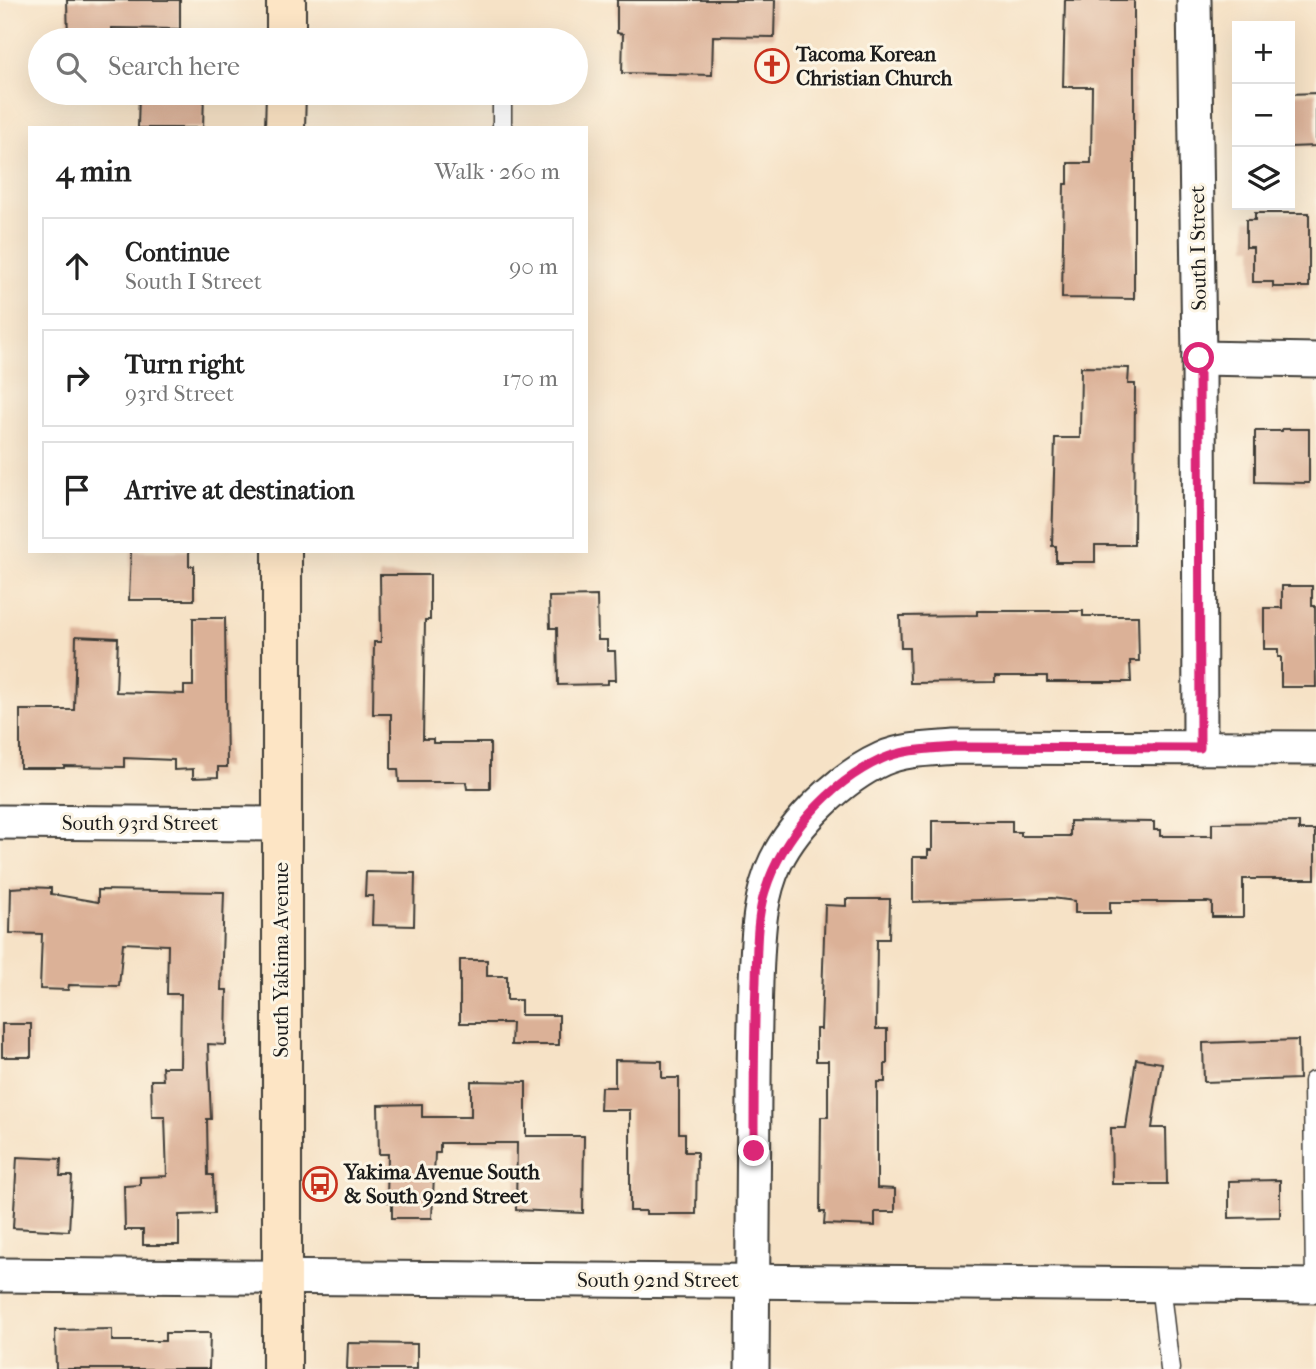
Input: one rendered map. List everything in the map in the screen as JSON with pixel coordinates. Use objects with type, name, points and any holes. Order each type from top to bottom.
[{"type":"main road","points":[[286,0],[286,28]]},
{"type":"main road","points":[[285,126],[286,105]]},
{"type":"main road","name":"South Yakima Avenue","points":[[282,553],[282,1369]]},
{"type":"street","name":"South I Street","points":[[1194,0],[1199,358],[1200,748]]},
{"type":"street","points":[[1199,358],[1316,360]]},
{"type":"street","points":[[752,1369],[754,1036],[758,937],[764,893],[776,861],[793,833],[814,809],[846,781],[883,759],[916,750],[955,747],[1316,748]]},
{"type":"street","name":"South 93rd Street","points":[[0,821],[280,824]]},
{"type":"street","name":"South 92nd Street","points":[[0,1275],[1315,1286]]},
{"type":"lane","points":[[502,106],[502,126]]},
{"type":"lane","points":[[1313,1081],[1315,1286]]},
{"type":"lane","points":[[1160,1284],[1170,1369]]},
{"type":"building","points":[[67,0],[180,0],[180,28],[68,28]]},
{"type":"building","points":[[617,0],[775,0],[774,37],[713,36],[712,75],[622,73],[623,34],[617,33]]},
{"type":"building","points":[[1065,0],[1134,0],[1134,299],[1062,298],[1064,184],[1068,184],[1068,163],[1091,163],[1092,87],[1063,87]]},
{"type":"building","points":[[1316,93],[1316,146],[1295,147],[1295,94]]},
{"type":"building","points":[[139,105],[204,105],[203,126],[138,126]]},
{"type":"building","points":[[1255,213],[1309,213],[1309,287],[1273,287],[1273,282],[1253,282],[1253,247],[1246,247],[1246,220],[1255,220]]},
{"type":"building","points":[[1081,367],[1129,368],[1128,384],[1135,384],[1134,545],[1095,545],[1095,562],[1056,562],[1056,546],[1052,546],[1055,438],[1080,438]]},
{"type":"building","points":[[1309,429],[1309,483],[1255,482],[1255,431]]},
{"type":"building","points":[[131,553],[189,553],[189,566],[194,566],[194,600],[129,600]]},
{"type":"building","points":[[380,575],[430,575],[430,620],[425,620],[423,739],[433,739],[433,743],[490,743],[490,789],[467,789],[466,782],[399,782],[398,769],[391,769],[391,714],[373,714],[374,642],[381,642]]},
{"type":"building","points":[[1282,586],[1312,586],[1312,606],[1315,606],[1316,687],[1281,687],[1281,657],[1278,657],[1278,649],[1264,649],[1264,608],[1282,608]]},
{"type":"building","points":[[597,596],[598,640],[607,640],[607,651],[615,651],[616,680],[608,680],[608,684],[558,685],[557,628],[550,628],[549,597]]},
{"type":"building","points":[[977,611],[1083,611],[1083,616],[1138,616],[1139,661],[1130,661],[1131,682],[1047,682],[1047,676],[995,676],[995,682],[910,683],[909,648],[901,648],[900,616],[977,615]]},
{"type":"building","points":[[193,618],[225,618],[227,767],[218,767],[218,777],[193,778],[193,769],[174,770],[174,760],[124,758],[124,767],[20,768],[20,710],[74,710],[76,636],[118,638],[116,692],[184,694],[184,686],[193,686]]},
{"type":"building","points":[[932,821],[1012,821],[1012,832],[1021,832],[1021,836],[1070,836],[1070,821],[1154,822],[1154,830],[1160,830],[1160,836],[1212,836],[1212,823],[1299,822],[1299,830],[1315,830],[1315,879],[1243,879],[1243,917],[1212,917],[1212,903],[1208,902],[1110,902],[1110,913],[1075,913],[1075,901],[1052,898],[913,902],[913,857],[928,857],[928,850],[932,850]]},
{"type":"building","points":[[366,872],[415,873],[414,926],[372,925],[373,896],[365,896]]},
{"type":"building","points":[[11,888],[51,888],[51,894],[98,902],[98,890],[224,892],[221,990],[227,990],[226,1045],[208,1044],[211,1119],[207,1119],[208,1175],[213,1175],[214,1214],[179,1215],[179,1245],[143,1245],[143,1230],[125,1230],[124,1186],[140,1185],[140,1177],[167,1176],[165,1117],[152,1117],[151,1080],[163,1080],[162,1067],[180,1067],[181,994],[167,994],[168,945],[123,943],[119,986],[69,985],[68,990],[40,989],[42,934],[10,933]]},
{"type":"building","points":[[846,899],[890,899],[889,939],[877,939],[876,1029],[887,1029],[887,1064],[885,1082],[877,1082],[877,1188],[895,1189],[895,1212],[875,1212],[875,1226],[824,1224],[825,1212],[820,1212],[821,1117],[828,1117],[828,1061],[816,1061],[816,1029],[821,1029],[825,905],[846,906]]},
{"type":"building","points":[[460,960],[487,960],[487,976],[507,976],[507,1000],[521,1000],[521,1015],[559,1015],[559,1045],[511,1045],[512,1023],[460,1023]]},
{"type":"building","points":[[2,1024],[31,1024],[31,1057],[2,1057]]},
{"type":"building","points":[[1298,1040],[1299,1079],[1204,1082],[1203,1043]]},
{"type":"building","points":[[1136,1059],[1162,1063],[1152,1128],[1166,1128],[1167,1184],[1112,1184],[1111,1128],[1126,1128]]},
{"type":"building","points":[[615,1060],[662,1061],[662,1078],[679,1078],[679,1133],[685,1133],[685,1152],[697,1152],[696,1214],[646,1214],[646,1211],[630,1211],[630,1110],[600,1110],[601,1087],[615,1087]]},
{"type":"building","points":[[471,1081],[526,1082],[526,1136],[584,1136],[583,1213],[516,1210],[517,1143],[440,1143],[440,1153],[435,1153],[432,1218],[392,1218],[392,1202],[387,1202],[388,1154],[379,1154],[378,1105],[422,1104],[422,1117],[471,1117]]},
{"type":"building","points":[[17,1157],[61,1159],[60,1176],[72,1176],[69,1231],[13,1228]]},
{"type":"building","points":[[1280,1180],[1280,1217],[1229,1218],[1229,1181]]},
{"type":"building","points":[[112,1329],[112,1341],[165,1341],[165,1333],[210,1333],[209,1369],[56,1369],[55,1330]]},
{"type":"building","points":[[348,1343],[417,1344],[417,1369],[347,1369]]},
{"type":"place","name":"Tacoma Korean Christian Church","points":[[772,66]]},
{"type":"place","name":"Yakima Avenue South & South 92nd Street","points":[[320,1184]]},
{"type":"route","points":[[754,1151],[754,1036],[758,937],[764,893],[776,861],[793,833],[814,809],[846,781],[883,759],[916,750],[955,747],[1200,748],[1199,358]]}]
